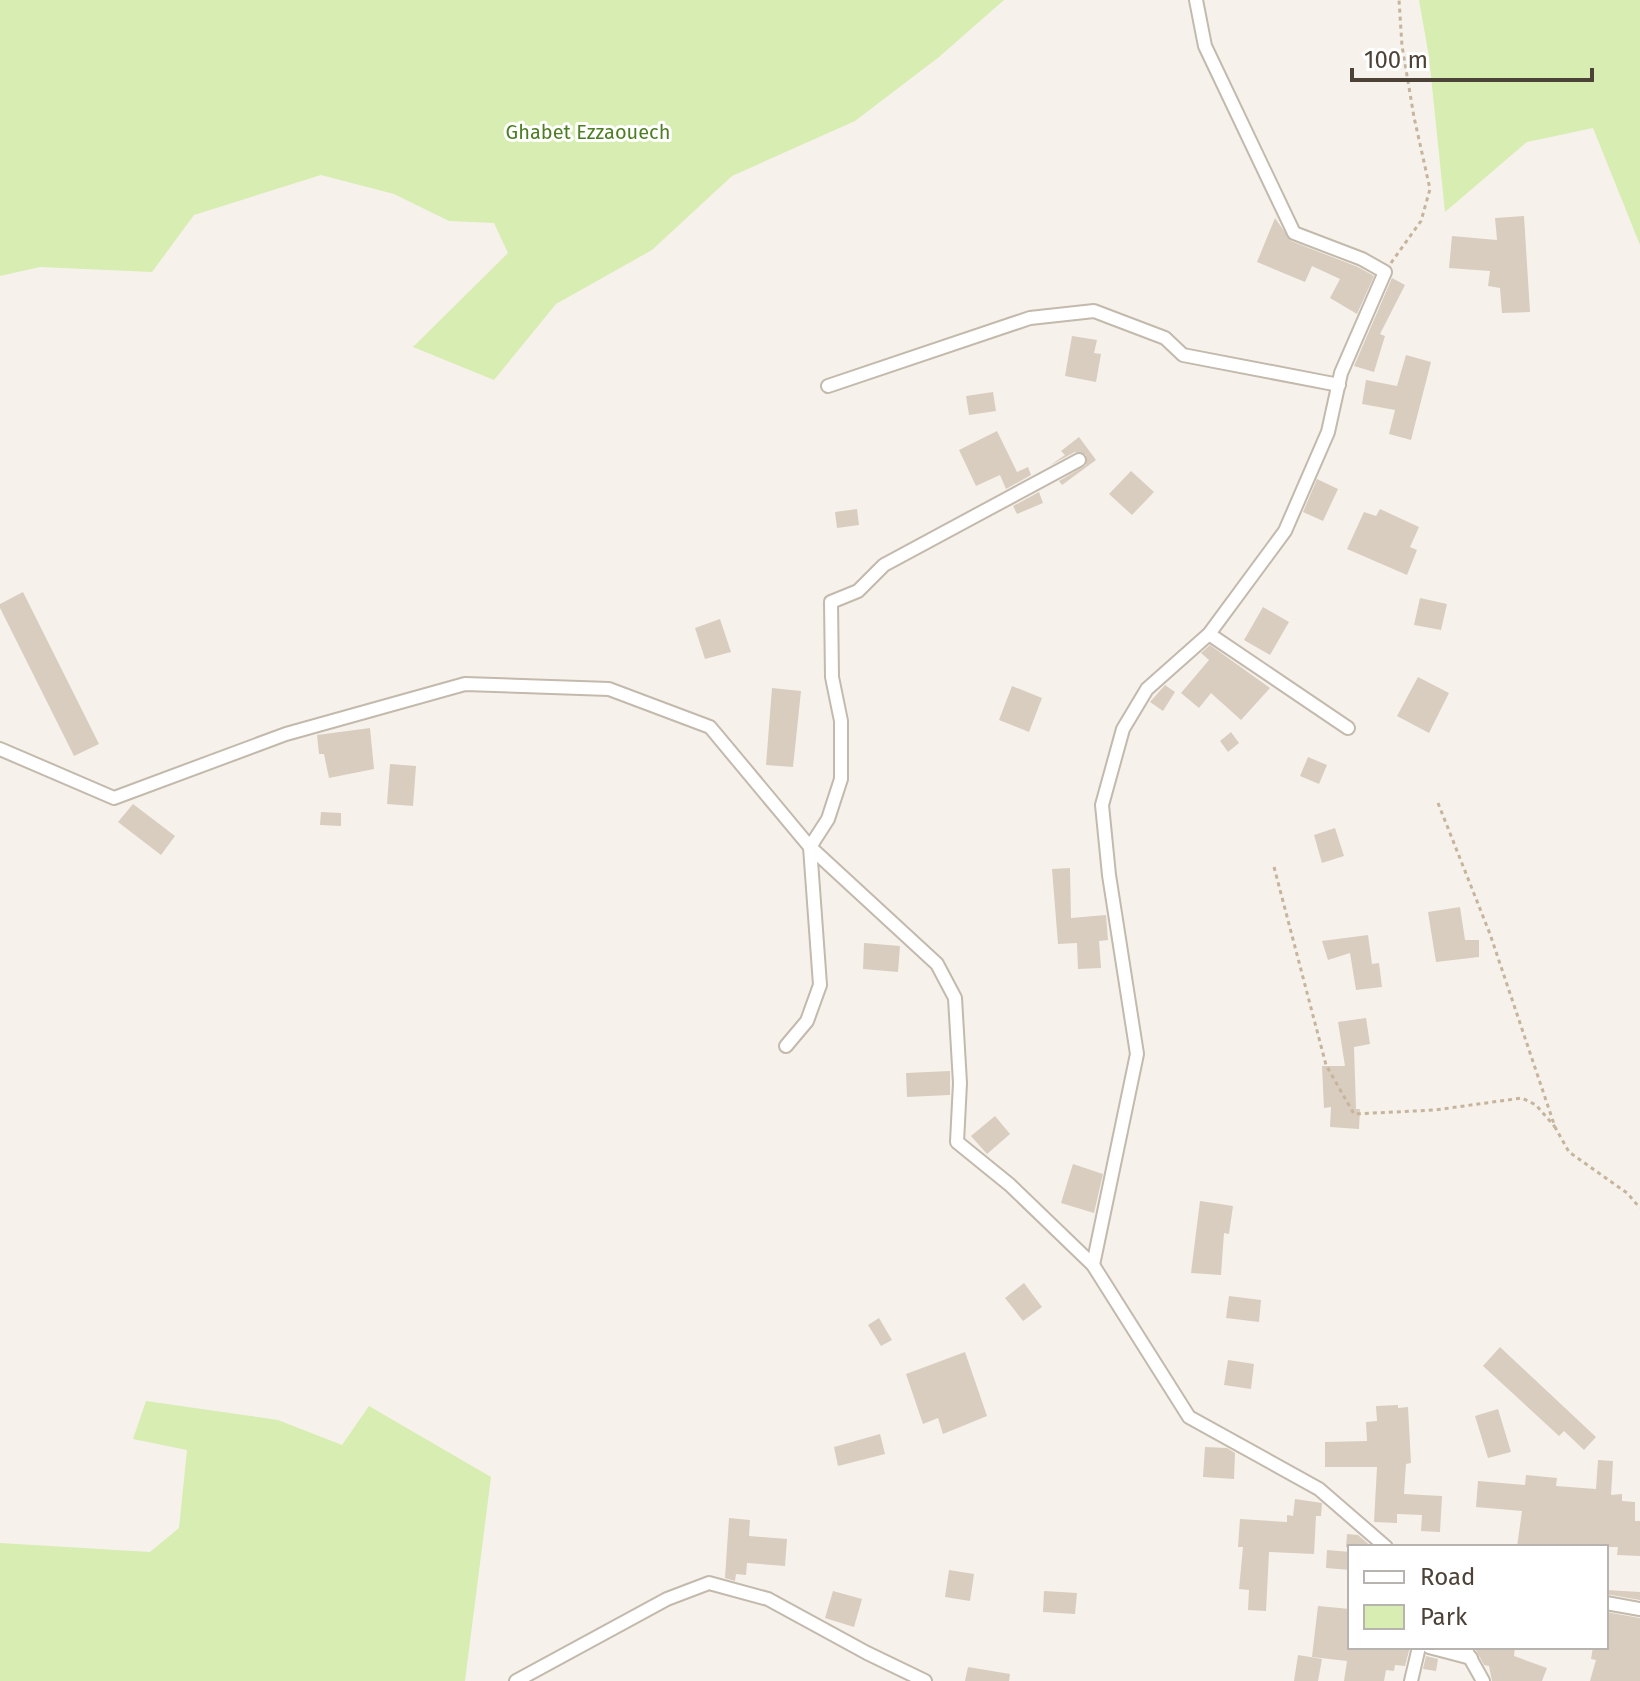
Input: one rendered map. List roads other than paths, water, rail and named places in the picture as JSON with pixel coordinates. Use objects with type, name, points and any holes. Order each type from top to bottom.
[{"type":"street","points":[[1093,1265],[1137,1054],[1109,875],[1102,805],[1123,729],[1147,689],[1209,634],[1285,531],[1328,432],[1341,373],[1385,272],[1362,259],[1294,233],[1205,46],[1196,0]]},
{"type":"street","points":[[828,386],[1030,318],[1094,311],[1165,338],[1183,355],[1339,385]]},
{"type":"street","points":[[786,1046],[807,1021],[820,985],[810,847],[828,819],[841,779],[841,721],[832,677],[831,602],[858,591],[884,565],[1079,460]]},
{"type":"street","points":[[1209,634],[1348,728]]},
{"type":"street","points":[[0,749],[114,798],[286,734],[465,684],[609,689],[710,727],[810,847],[937,964],[955,998],[960,1083],[957,1142],[1010,1185],[1093,1265],[1189,1417],[1319,1489],[1384,1545]]},
{"type":"street","points":[[516,1681],[667,1599],[709,1583],[768,1599],[925,1681]]},
{"type":"street","points":[[1608,1603],[1640,1609]]},
{"type":"street","points":[[1411,1681],[1419,1649]]},
{"type":"street","points":[[1442,1649],[1467,1653],[1483,1681]]},
{"type":"park label","name":"Ghabet Ezzaouech","points":[[588,132]]}]
